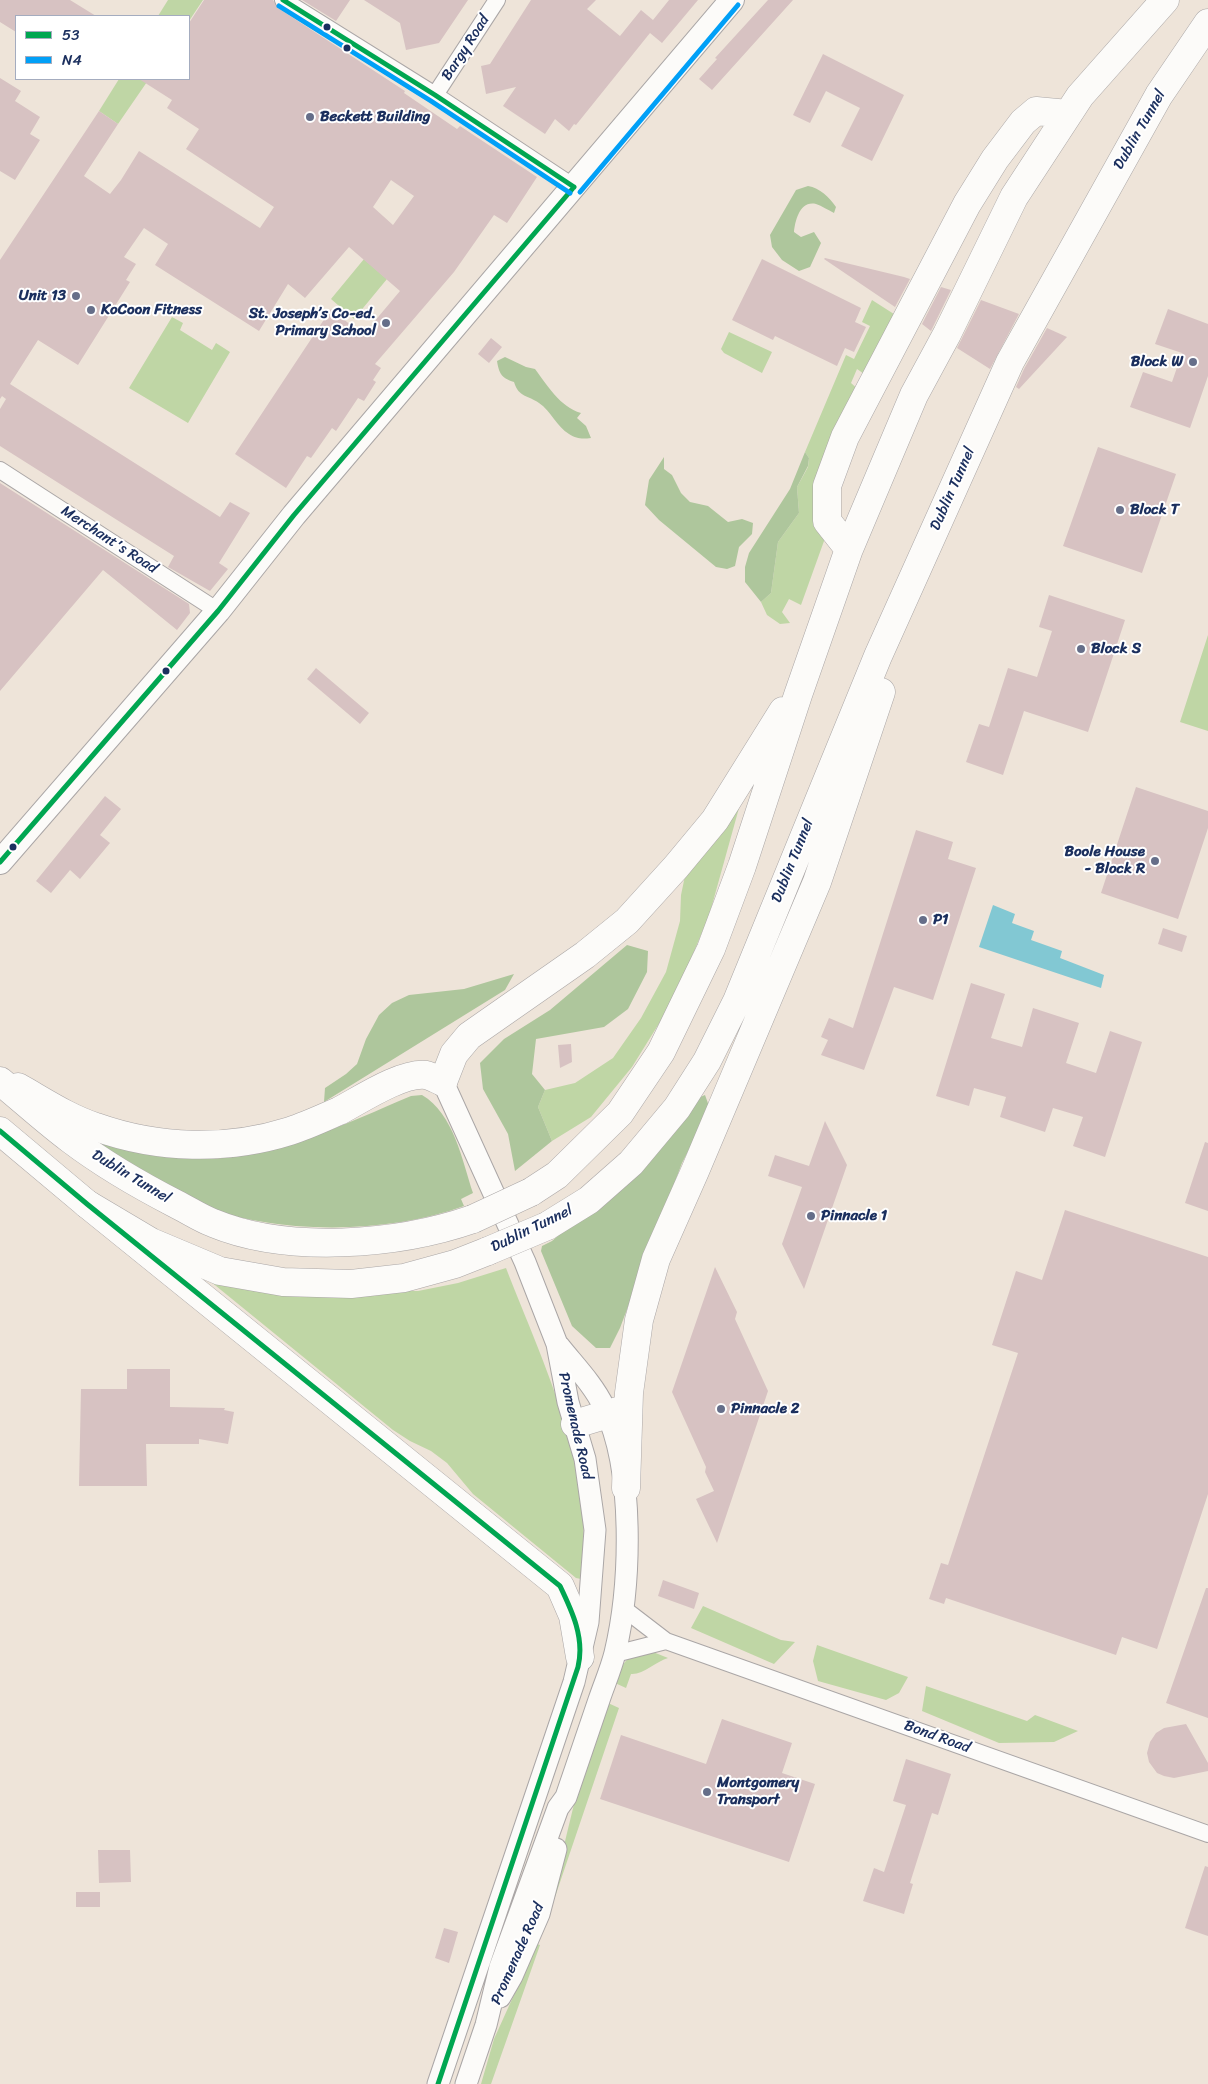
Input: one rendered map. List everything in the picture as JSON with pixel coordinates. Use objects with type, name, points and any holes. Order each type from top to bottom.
[{"type":"highway","name":"Dublin Tunnel","points":[[0,1081],[70,1139],[116,1171],[214,1223],[275,1239],[346,1242],[405,1236],[453,1226],[473,1219],[531,1192],[557,1174],[620,1114],[661,1052],[711,949],[742,866],[798,695],[849,549],[914,395],[947,334],[1014,197],[1080,96],[1165,0]]},
{"type":"highway","name":"Dublin Tunnel","points":[[87,1204],[151,1242],[220,1271],[283,1282],[351,1284],[404,1278],[488,1252],[547,1226],[589,1200],[631,1163],[677,1108],[706,1061],[737,1001],[878,656],[1010,362],[1159,95],[1208,23]]},
{"type":"highway","points":[[849,549],[827,521],[827,486],[844,437],[967,204],[995,159],[1022,122],[1036,111],[1068,114]]},
{"type":"highway","points":[[626,1488],[618,1411],[639,1320],[656,1259],[817,882],[940,518]]},
{"type":"highway","points":[[0,1076],[51,1106],[94,1127],[153,1141],[200,1146],[264,1138],[290,1131],[337,1111],[395,1080],[425,1075],[443,1082],[454,1054],[469,1036],[585,955],[627,920],[663,882],[715,820],[780,714],[798,695]]},
{"type":"highway","points":[[0,1131],[87,1204],[560,1586],[573,1616],[578,1634],[580,1657]]},
{"type":"highway","points":[[575,1424],[618,1411]]},
{"type":"main road","points":[[0,862],[218,611],[294,515],[732,0]]},
{"type":"street","points":[[283,0],[574,186]]},
{"type":"street","name":"Bargy Road","points":[[434,95],[497,0]]},
{"type":"street","name":"Merchant's Road","points":[[0,470],[218,611]]},
{"type":"street","name":"Promenade Road","points":[[438,2084],[551,1754],[580,1657],[590,1606],[595,1530],[585,1458],[568,1402],[557,1344],[521,1253],[443,1082]]},
{"type":"street","name":"Promenade Road","points":[[557,1344],[595,1392],[618,1411]]},
{"type":"street","name":"Promenade Road","points":[[466,2084],[486,2022],[500,1967],[558,1808],[566,1797],[615,1654],[623,1608],[626,1575],[626,1488]]},
{"type":"street","name":"Bond Road","points":[[623,1608],[666,1641],[1208,1834]]},
{"type":"street","points":[[615,1654],[666,1641]]},
{"type":"green space","points":[[168,0],[203,0],[190,20],[190,15],[159,15]]},
{"type":"green space","points":[[118,80],[148,80],[118,124],[99,111]]},
{"type":"green space","points":[[808,186],[824,193],[836,207],[834,213],[816,204],[811,204],[806,205],[799,212],[794,232],[801,237],[814,232],[821,243],[810,267],[799,271],[782,260],[772,247],[770,235],[796,190]]},
{"type":"green space","points":[[364,259],[387,279],[354,319],[331,299]]},
{"type":"green space","points":[[872,300],[897,316],[870,378],[857,369],[851,383],[861,392],[823,504],[824,541],[801,605],[789,599],[782,612],[790,623],[780,624],[767,615],[761,602],[771,593],[778,542],[799,513],[797,487],[808,467],[809,458],[805,452],[846,355],[854,359],[870,326],[862,322]]},
{"type":"green space","points":[[172,317],[183,323],[180,330],[212,350],[216,343],[230,352],[188,423],[129,388]]},
{"type":"green space","points":[[729,332],[772,352],[762,373],[724,353],[721,349]]},
{"type":"green space","points":[[505,357],[535,369],[560,401],[581,413],[577,418],[586,426],[591,438],[580,438],[569,434],[543,406],[521,394],[514,382],[503,377],[500,372],[497,361]]},
{"type":"green space","points":[[805,452],[809,458],[808,466],[797,487],[799,513],[778,542],[771,593],[761,602],[745,582],[745,567],[749,553],[790,489]]},
{"type":"green space","points":[[664,457],[664,469],[672,475],[681,493],[690,502],[708,506],[728,522],[742,519],[753,523],[752,534],[739,547],[735,566],[727,569],[716,567],[659,520],[645,505],[649,480]]},
{"type":"green space","points":[[1208,635],[1208,731],[1180,722]]},
{"type":"green space","points":[[739,808],[709,916],[673,1001],[632,1067],[591,1117],[552,1141],[538,1107],[545,1090],[575,1083],[613,1058],[641,1018],[666,972],[680,921],[681,895],[685,876]]},
{"type":"green space","points":[[627,945],[648,951],[647,972],[628,1009],[604,1027],[536,1039],[532,1074],[545,1090],[538,1107],[552,1141],[515,1171],[508,1134],[483,1089],[480,1063],[504,1039],[550,1010]]},
{"type":"green space","points":[[514,974],[505,990],[324,1102],[325,1088],[357,1064],[366,1039],[379,1015],[392,1003],[409,995],[464,989]]},
{"type":"green space","points":[[422,1095],[433,1103],[449,1126],[460,1152],[473,1193],[461,1199],[464,1206],[433,1216],[399,1222],[364,1226],[293,1226],[225,1214],[185,1198],[84,1135],[177,1157],[207,1159],[237,1156],[297,1142],[356,1120],[411,1096]]},
{"type":"green space","points":[[705,1095],[710,1109],[682,1163],[620,1328],[610,1348],[596,1348],[572,1326],[541,1251],[542,1246],[552,1241],[577,1219],[698,1098]]},
{"type":"green space","points":[[506,1268],[551,1381],[574,1459],[581,1499],[584,1539],[581,1579],[576,1578],[473,1494],[447,1463],[431,1451],[393,1430],[205,1277],[370,1291],[418,1291],[458,1283]]},
{"type":"green space","points":[[703,1606],[781,1640],[795,1642],[774,1664],[691,1628]]},
{"type":"green space","points":[[817,1645],[908,1677],[899,1693],[886,1700],[818,1681],[813,1661]]},
{"type":"green space","points":[[648,1650],[668,1658],[636,1674],[631,1674],[626,1688],[615,1683],[620,1670],[630,1657]]},
{"type":"green space","points":[[926,1686],[1027,1721],[1035,1715],[1078,1731],[1054,1742],[999,1743],[922,1711]]},
{"type":"green space","points":[[608,1703],[619,1708],[555,1897],[552,1895],[575,1800]]},
{"type":"green space","points":[[537,1944],[540,1945],[491,2084],[481,2084],[494,2039]]},
{"type":"water","points":[[993,905],[1015,914],[1012,923],[1034,931],[1031,940],[1062,951],[1060,958],[1104,975],[1101,988],[979,947]]},
{"type":"building","points":[[0,0],[70,0],[94,15],[15,15],[15,31],[0,22]]},
{"type":"building","points":[[204,0],[273,0],[278,8],[405,91],[404,93],[457,129],[460,126],[537,177],[507,223],[494,215],[454,272],[375,364],[381,368],[373,380],[376,382],[364,401],[358,398],[336,431],[332,428],[311,458],[307,456],[286,488],[235,454],[331,309],[363,335],[400,291],[349,247],[305,298],[288,284],[259,331],[155,265],[168,244],[144,228],[124,257],[136,264],[126,280],[130,282],[78,365],[38,340],[10,384],[220,517],[230,502],[250,513],[219,563],[228,569],[210,591],[168,567],[174,556],[0,446],[0,409],[6,399],[2,396],[0,399],[0,260],[99,111],[118,124],[84,176],[110,194],[139,151],[260,228],[274,207],[186,149],[199,129],[167,108],[172,100],[141,80],[190,80],[190,21]],"holes":[[[391,180],[414,196],[393,225],[373,207]]]},
{"type":"building","points":[[302,0],[350,0],[336,21]]},
{"type":"building","points":[[364,0],[468,0],[439,43],[406,50],[400,23]]},
{"type":"building","points":[[531,0],[596,0],[587,9],[620,36],[641,10],[653,20],[669,0],[698,0],[662,43],[650,33],[576,125],[574,124],[569,131],[555,119],[545,134],[503,106],[516,87],[486,94],[481,66],[490,64]]},
{"type":"building","points":[[768,0],[793,0],[712,90],[699,79],[717,59],[715,58]]},
{"type":"building","points":[[823,54],[904,95],[872,161],[841,146],[860,108],[826,91],[810,123],[793,115]]},
{"type":"building","points":[[0,78],[21,91],[15,101],[40,117],[30,134],[40,140],[15,180],[0,171]]},
{"type":"building","points":[[825,258],[904,277],[910,279],[895,307]]},
{"type":"building","points":[[762,259],[861,308],[855,322],[866,327],[854,352],[845,348],[837,366],[775,336],[773,340],[732,320]]},
{"type":"building","points":[[941,287],[951,290],[931,331],[922,324]]},
{"type":"building","points":[[981,300],[1019,314],[990,369],[957,348]]},
{"type":"building","name":"Block W","points":[[1168,309],[1208,324],[1208,376],[1190,428],[1130,407],[1143,372],[1172,382],[1182,353],[1155,344]]},
{"type":"building","points":[[1047,328],[1067,337],[1019,389],[1016,387],[1024,369]]},
{"type":"building","points":[[491,338],[502,347],[489,363],[478,354]]},
{"type":"building","name":"Block T","points":[[1098,447],[1176,474],[1142,573],[1063,546]]},
{"type":"building","points":[[0,483],[189,604],[190,613],[177,630],[103,570],[0,691]]},
{"type":"building","name":"Block S","points":[[1049,595],[1125,620],[1088,732],[1024,711],[1003,775],[966,762],[979,724],[989,727],[1008,668],[1037,677],[1052,631],[1039,627]]},
{"type":"building","points":[[316,668],[369,713],[360,724],[307,679]]},
{"type":"building","name":"Boole House - Block R","points":[[1136,787],[1208,811],[1208,828],[1178,919],[1101,893]]},
{"type":"building","points":[[105,796],[121,809],[100,835],[110,843],[80,879],[70,870],[51,893],[36,881]]},
{"type":"building","name":"P1","points":[[916,830],[953,842],[948,859],[976,868],[933,1000],[894,987],[864,1070],[821,1055],[828,1040],[821,1037],[829,1018],[853,1028]]},
{"type":"building","points":[[1163,928],[1187,936],[1182,952],[1158,944]]},
{"type":"building","points":[[971,983],[1005,994],[991,1038],[1022,1047],[1033,1008],[1079,1023],[1066,1063],[1096,1073],[1110,1031],[1142,1042],[1105,1157],[1073,1146],[1083,1117],[1053,1108],[1045,1132],[1000,1117],[1006,1097],[974,1088],[969,1106],[936,1096]]},
{"type":"building","points":[[571,1044],[572,1062],[560,1068],[558,1045]]},
{"type":"building","name":"Pinnacle 1","points":[[825,1121],[847,1165],[804,1289],[782,1244],[802,1187],[768,1176],[775,1155],[809,1166]]},
{"type":"building","points":[[1205,1142],[1208,1143],[1208,1211],[1185,1203]]},
{"type":"building","points":[[1065,1210],[1208,1257],[1208,1494],[1157,1649],[1122,1637],[1116,1655],[946,1598],[944,1604],[929,1599],[941,1563],[948,1565],[1018,1353],[992,1345],[1016,1271],[1042,1280]]},
{"type":"building","name":"Pinnacle 2","points":[[715,1267],[737,1312],[735,1319],[768,1391],[717,1543],[696,1499],[714,1491],[705,1472],[706,1467],[672,1392]]},
{"type":"building","points":[[127,1369],[170,1369],[170,1407],[225,1408],[224,1410],[234,1412],[228,1444],[199,1439],[199,1444],[146,1444],[147,1486],[79,1486],[81,1389],[127,1389]]},
{"type":"building","points":[[663,1580],[699,1593],[694,1609],[658,1596]]},
{"type":"building","points":[[1206,1588],[1208,1588],[1208,1718],[1166,1703]]},
{"type":"building","name":"Montgomery Transport","points":[[722,1719],[792,1743],[782,1773],[815,1784],[789,1862],[600,1799],[621,1735],[706,1764]]},
{"type":"building","points":[[1186,1724],[1208,1763],[1208,1771],[1174,1778],[1157,1773],[1149,1762],[1147,1753],[1150,1742],[1156,1733],[1164,1728]]},
{"type":"building","points":[[906,1759],[951,1774],[938,1815],[932,1813],[910,1883],[913,1884],[904,1914],[863,1901],[874,1868],[884,1872],[906,1805],[893,1801]]},
{"type":"building","points":[[98,1850],[130,1850],[131,1882],[99,1883]]},
{"type":"building","points":[[1205,1866],[1208,1867],[1208,1936],[1185,1928]]},
{"type":"building","points":[[76,1892],[100,1892],[100,1907],[76,1907]]},
{"type":"building","points":[[444,1928],[458,1932],[449,1963],[435,1958]]},
{"type":"transit line","name":"53","points":[[283,0],[435,95],[574,187]]},
{"type":"transit line","name":"N4","points":[[580,192],[738,5]]},
{"type":"transit line","name":"N4","points":[[279,6],[431,101],[570,193]]},
{"type":"transit line","name":"53","points":[[0,862],[218,611],[294,515],[574,187]]},
{"type":"transit line","name":"53","points":[[0,1131],[87,1204],[560,1586],[565,1595],[579,1635],[580,1656],[578,1667],[438,2084]]},
{"type":"place","name":"Beckett Building","points":[[310,117]]},
{"type":"place","name":"Unit 13","points":[[76,296]]},
{"type":"place","name":"KoCoon Fitness","points":[[91,310]]},
{"type":"place","name":"St. Joseph’s Co-ed. Primary School","points":[[386,323]]},
{"type":"place","name":"Block W","points":[[1193,362]]},
{"type":"place","name":"Block T","points":[[1120,510]]},
{"type":"place","name":"Block S","points":[[1081,649]]},
{"type":"place","name":"Boole House - Block R","points":[[1155,861]]},
{"type":"place","name":"P1","points":[[923,920]]},
{"type":"place","name":"Pinnacle 1","points":[[811,1216]]},
{"type":"place","name":"Pinnacle 2","points":[[721,1409]]},
{"type":"place","name":"Montgomery Transport","points":[[707,1792]]}]
